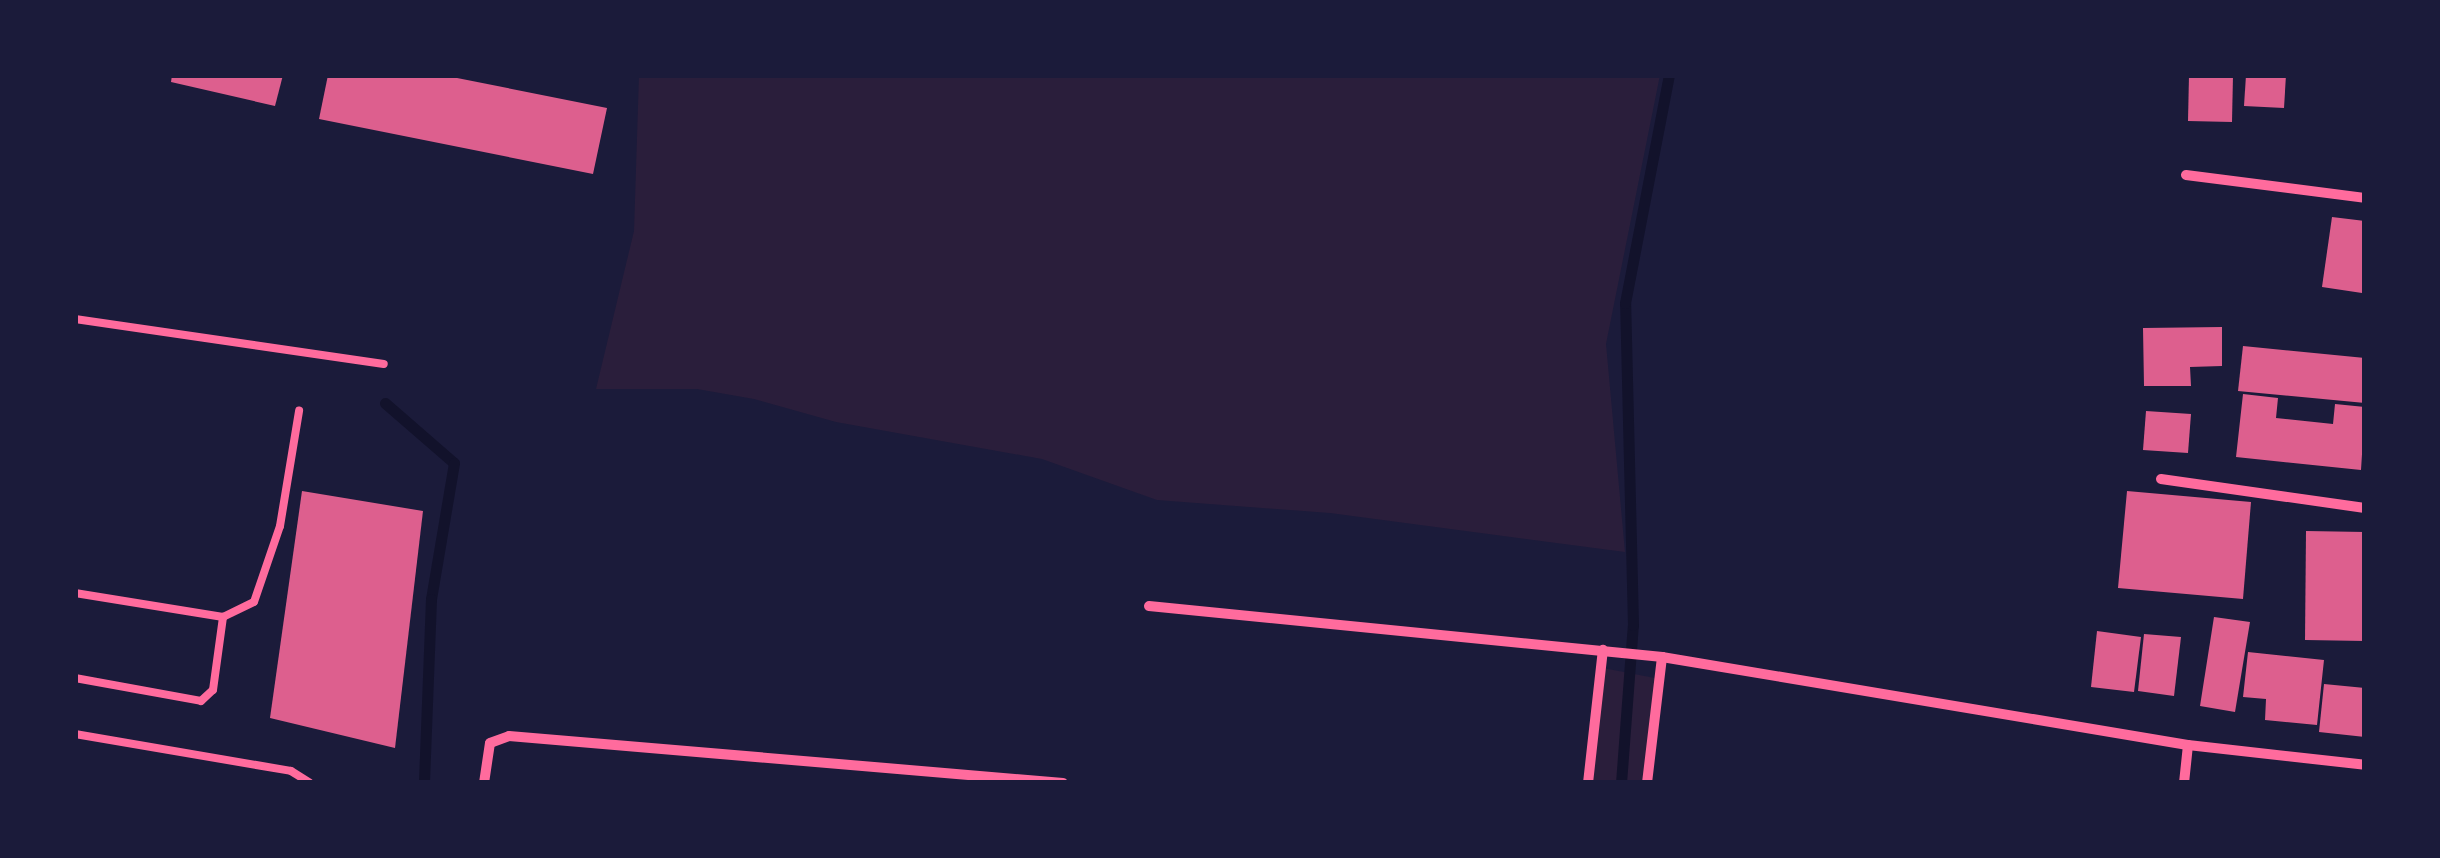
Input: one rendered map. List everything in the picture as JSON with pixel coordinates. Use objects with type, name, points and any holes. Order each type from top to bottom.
[{"type":"street","points":[[2186,175],[2365,198]]},
{"type":"street","points":[[2161,479],[2365,508]]},
{"type":"street","points":[[1149,606],[1662,656],[2188,744],[2365,765]]},
{"type":"street","points":[[1588,783],[1603,650]]},
{"type":"street","points":[[1647,783],[1662,656]]},
{"type":"street","points":[[484,783],[488,749],[494,738],[508,736],[1064,783]]},
{"type":"street","points":[[2184,783],[2188,744]]},
{"type":"lane","points":[[75,319],[384,364]]},
{"type":"lane","points":[[75,594],[222,618],[244,610],[263,588],[299,410]]},
{"type":"lane","points":[[75,678],[201,701],[213,690],[222,618]]},
{"type":"lane","points":[[75,734],[291,770],[310,783]]},
{"type":"shaded area","points":[[639,75],[1660,75],[1606,344],[1625,552],[1330,513],[1157,500],[1042,459],[836,422],[754,399],[697,389],[596,389],[634,231]]},
{"type":"shaded area","points":[[1603,668],[1660,679],[1648,783],[1591,783]]},
{"type":"building","points":[[172,75],[283,75],[275,106],[171,82]]},
{"type":"building","points":[[328,75],[442,75],[607,108],[593,174],[319,119]]},
{"type":"building","points":[[2189,75],[2233,75],[2232,122],[2188,121]]},
{"type":"building","points":[[2246,75],[2286,75],[2284,108],[2244,106]]},
{"type":"building","points":[[2332,217],[2365,221],[2362,293],[2322,287]]},
{"type":"building","points":[[2222,327],[2222,366],[2190,367],[2191,386],[2144,386],[2143,328]]},
{"type":"building","points":[[2243,346],[2365,358],[2365,403],[2238,391]]},
{"type":"building","points":[[2243,394],[2278,398],[2276,418],[2333,424],[2335,404],[2365,407],[2361,470],[2236,457]]},
{"type":"building","points":[[2146,411],[2191,414],[2188,453],[2143,450]]},
{"type":"building","points":[[302,491],[423,511],[395,748],[270,718]]},
{"type":"building","points":[[2127,491],[2251,502],[2243,599],[2118,588]]},
{"type":"building","points":[[2306,531],[2365,532],[2365,641],[2305,640]]},
{"type":"building","points":[[2214,617],[2250,622],[2235,712],[2200,706]]},
{"type":"building","points":[[2097,631],[2141,637],[2134,692],[2091,687]]},
{"type":"building","points":[[2144,634],[2181,637],[2174,696],[2138,691]]},
{"type":"building","points":[[2248,652],[2324,660],[2317,725],[2265,720],[2266,699],[2243,697]]},
{"type":"building","points":[[2324,684],[2365,688],[2365,737],[2319,732]]},
{"type":"waterway","points":[[1621,783],[1633,625],[1625,303],[1669,75]]},
{"type":"waterway","points":[[385,403],[454,463],[431,599],[424,783]]}]
